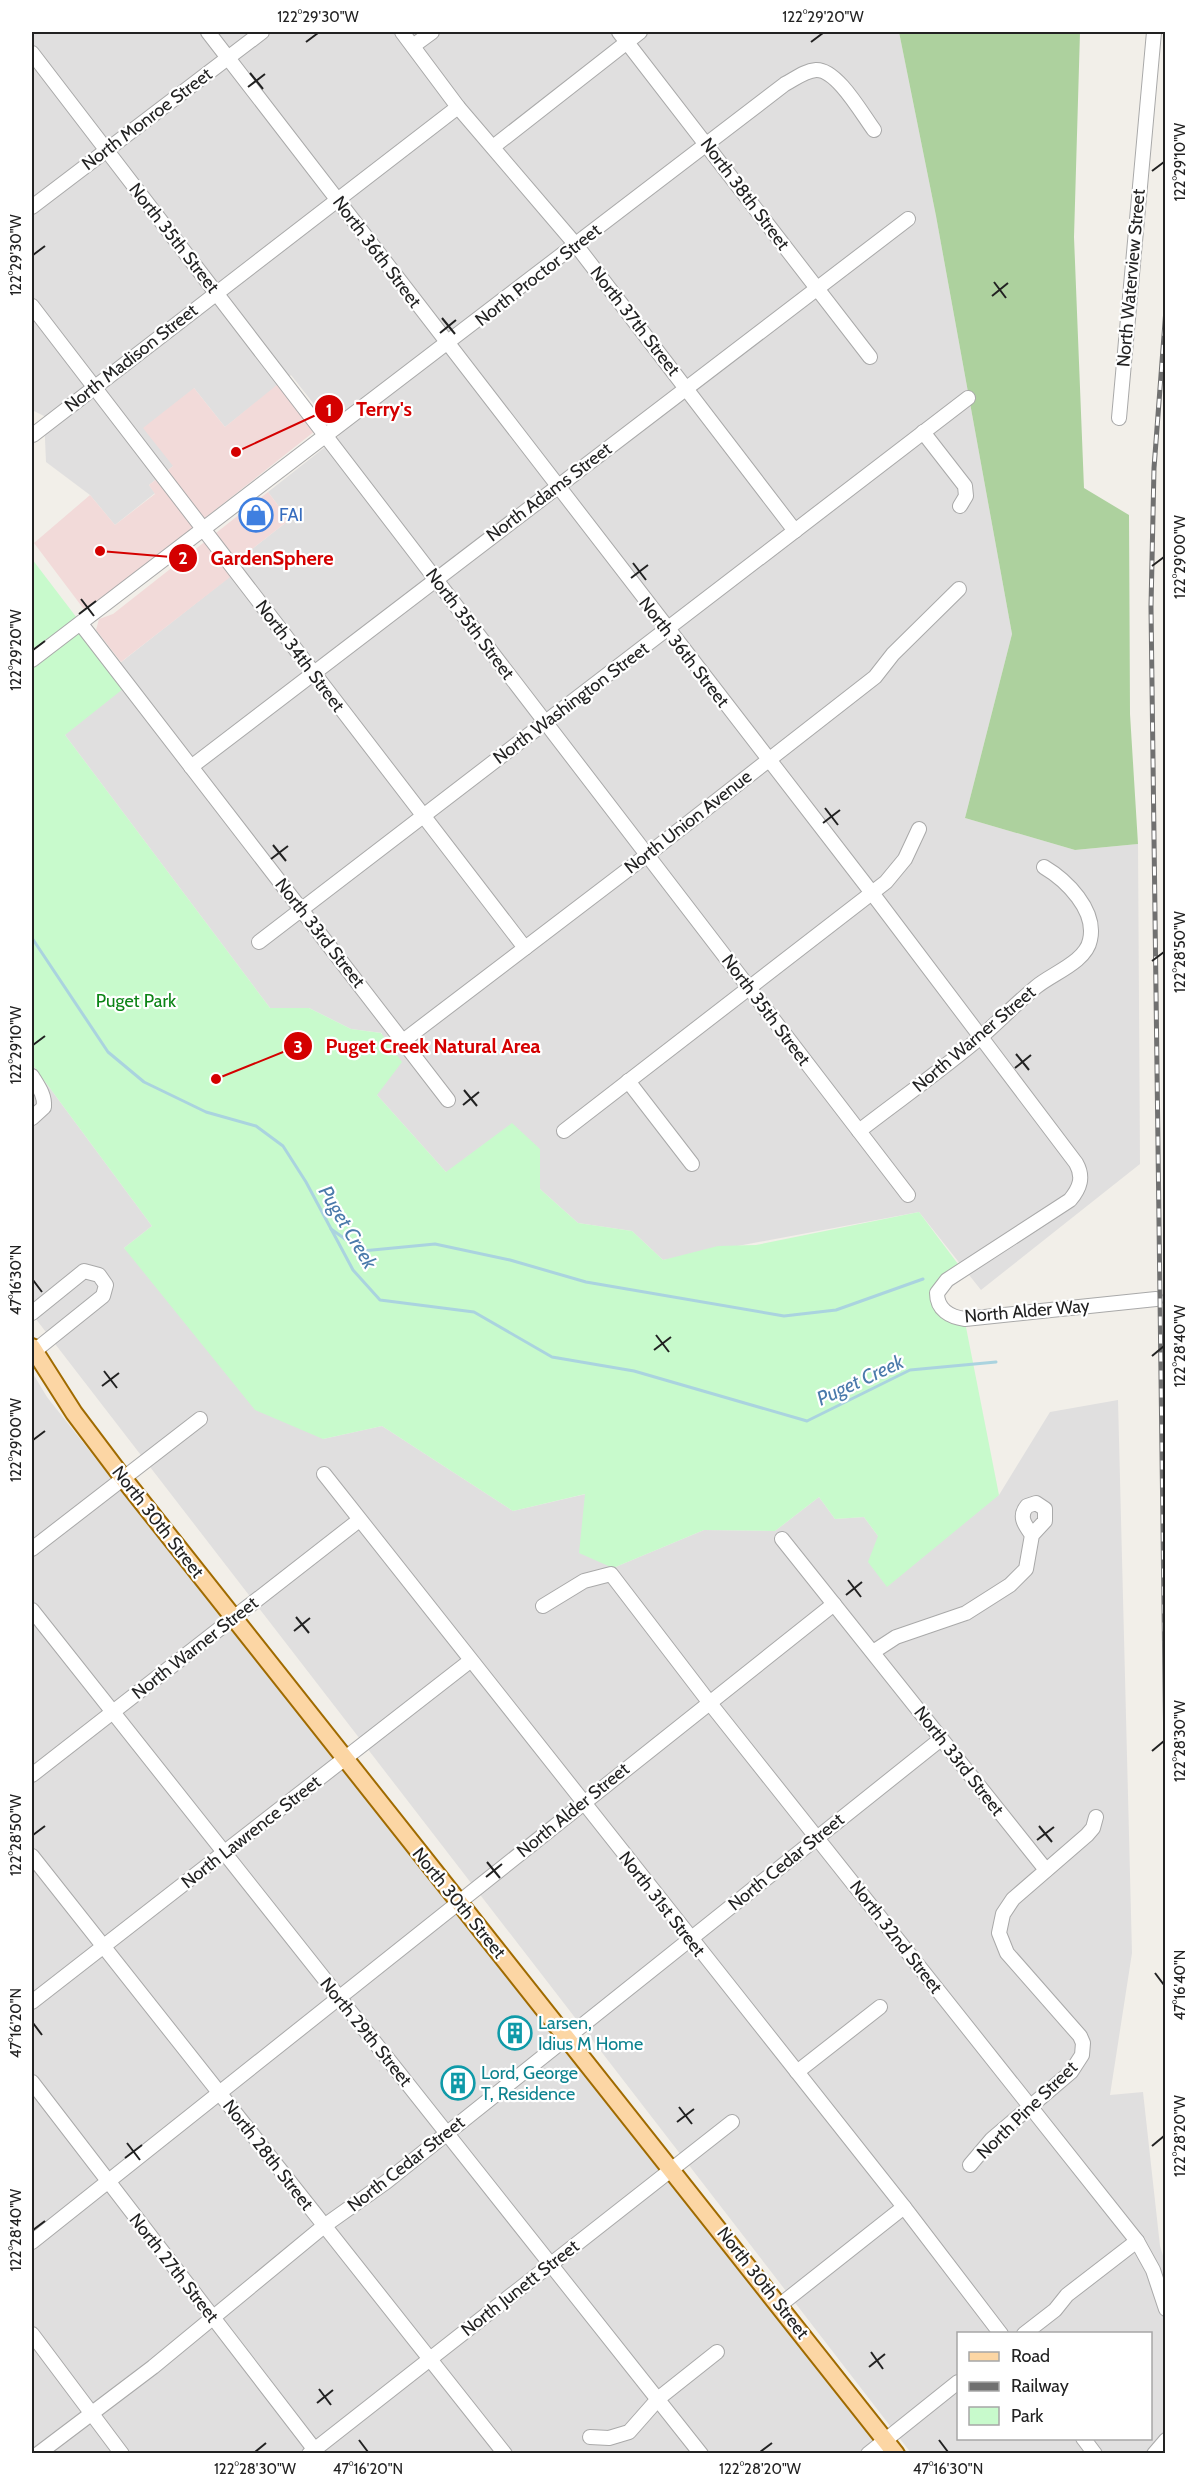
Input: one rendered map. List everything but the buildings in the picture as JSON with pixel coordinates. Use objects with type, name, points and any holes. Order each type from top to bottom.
[{"type":"main road","name":"North 30th Street","points":[[32,1350],[74,1413],[123,1478],[896,2454]]},
{"type":"street","name":"North 36th Street","points":[[208,32],[559,486],[666,630],[872,893],[1080,1170],[1079,1187],[1070,1200],[953,1275]]},
{"type":"street","name":"North Monroe Street","points":[[32,207],[262,32]]},
{"type":"street","name":"North 37th Street","points":[[402,32],[458,107],[576,246],[795,531]]},
{"type":"street","points":[[413,46],[432,32]]},
{"type":"street","points":[[493,147],[623,36],[640,32]]},
{"type":"street","name":"North Waterview Street","points":[[1119,418],[1154,32]]},
{"type":"street","name":"North 38th Street","points":[[623,36],[870,357]]},
{"type":"street","name":"North 35th Street","points":[[32,53],[908,1195]]},
{"type":"street","name":"North Proctor Street","points":[[32,660],[448,345],[785,84],[817,70],[830,75],[838,82],[874,130]]},
{"type":"street","name":"North Madison Street","points":[[33,435],[458,107]]},
{"type":"street","name":"North Adams Street","points":[[191,767],[908,219]]},
{"type":"street","name":"North 34th Street","points":[[32,306],[525,948]]},
{"type":"street","name":"North Washington Street","points":[[259,942],[968,398]]},
{"type":"street","points":[[923,432],[965,486],[966,496],[960,506]]},
{"type":"street","name":"North Union Avenue","points":[[402,1041],[647,855],[878,674],[893,654],[959,589]]},
{"type":"street","name":"North 33rd Street","points":[[76,627],[191,767],[448,1100]]},
{"type":"street","points":[[564,1131],[751,989],[872,893],[900,867],[919,829]]},
{"type":"street","name":"North Warner Street","points":[[859,1131],[981,1037],[1038,986],[1075,960],[1088,946],[1090,926],[1080,901],[1066,882],[1044,867]]},
{"type":"street","points":[[32,1076],[42,1092],[44,1107],[32,1118]]},
{"type":"street","points":[[628,1081],[692,1164]]},
{"type":"street","points":[[32,1313],[84,1271],[99,1275],[106,1285],[104,1296],[32,1350]]},
{"type":"street","name":"North Alder Way","points":[[953,1275],[942,1284],[937,1296],[948,1314],[955,1317],[1020,1315],[1156,1299]]},
{"type":"street","points":[[32,1549],[200,1419]]},
{"type":"street","name":"North 31st Street","points":[[324,1474],[358,1521],[904,2207],[999,2332]]},
{"type":"street","name":"North Warner Street","points":[[32,1775],[358,1521]]},
{"type":"street","points":[[873,1652],[896,1638],[966,1613],[1010,1585],[1026,1569],[1032,1535]]},
{"type":"street","name":"North 33rd Street","points":[[782,1539],[1046,1870]]},
{"type":"street","name":"North 32nd Street","points":[[543,1606],[584,1581],[611,1574],[709,1702],[1137,2241],[1153,2270],[1166,2309]]},
{"type":"street","name":"North Alder Street","points":[[32,2242],[338,1996],[459,1903],[834,1604]]},
{"type":"street","name":"North 29th Street","points":[[32,1610],[659,2398],[701,2454]]},
{"type":"street","name":"North Lawrence Street","points":[[32,2002],[470,1661]]},
{"type":"street","name":"North Cedar Street","points":[[38,2454],[153,2367],[324,2226],[447,2133],[941,1739]]},
{"type":"street","points":[[1046,1870],[1087,1835],[1093,1828],[1096,1817]]},
{"type":"street","name":"North 28th Street","points":[[32,1856],[505,2454]]},
{"type":"street","name":"North Pine Street","points":[[970,2165],[992,2139],[1067,2076],[1082,2055],[1083,2043],[1080,2036],[1007,1953],[999,1932],[1007,1906],[1046,1870]]},
{"type":"street","points":[[796,2072],[880,2007]]},
{"type":"street","name":"North 27th Street","points":[[32,2082],[314,2452]]},
{"type":"street","name":"North Junett Street","points":[[314,2452],[732,2122]]},
{"type":"street","points":[[780,2305],[904,2207]]},
{"type":"street","points":[[1027,2332],[1046,2318],[1067,2295],[1137,2241]]},
{"type":"street","points":[[32,2334],[122,2454]]},
{"type":"street","points":[[590,2437],[609,2438],[625,2435],[647,2415],[659,2398],[717,2352]]},
{"type":"street","points":[[868,2454],[957,2383]]},
{"type":"street","points":[[1084,2440],[1095,2454]]},
{"type":"street","points":[[1154,2454],[1166,2440]]},
{"type":"shaded area","points":[[32,32],[899,32],[936,216],[1012,634],[965,818],[1075,850],[1138,844],[1140,1164],[981,1290],[919,1212],[663,1260],[632,1231],[578,1223],[540,1189],[539,1150],[446,1172],[377,1095],[382,1033],[351,1029],[309,1008],[270,1008],[65,735],[115,667],[242,567],[238,560],[289,520],[268,492],[339,436],[291,375],[225,427],[194,388],[173,466],[149,485],[155,493],[115,525],[90,495],[46,462],[44,416],[32,410]]},
{"type":"shaded area","points":[[278,384],[315,431],[86,612],[34,543],[90,495],[115,525],[155,494],[149,485],[173,466],[143,428],[194,388],[225,427]]},
{"type":"shaded area","points":[[268,492],[289,520],[238,560],[243,567],[121,662],[96,630],[99,619],[113,614]]},
{"type":"shaded area","points":[[32,1064],[152,1226],[124,1248],[323,1439],[382,1426],[513,1511],[586,1494],[613,1568],[704,1530],[775,1531],[819,1497],[835,1519],[864,1517],[878,1536],[999,1495],[1050,1412],[1118,1400],[1132,1953],[1110,2095],[1143,2092],[1160,2246],[1165,2262],[1165,2453],[911,2453],[32,1314]]},
{"type":"shaded area","points":[[32,1372],[47,1397],[883,2453],[32,2453]]},
{"type":"green space","points":[[899,32],[1080,32],[1074,237],[1084,488],[1129,515],[1130,714],[1138,844],[1075,850],[965,818],[1012,634],[936,216]]},
{"type":"green space","name":"Puget Park","points":[[32,559],[128,685],[65,735],[270,1008],[309,1008],[351,1029],[381,1033],[402,1062],[377,1095],[446,1172],[512,1123],[540,1149],[540,1189],[578,1223],[632,1231],[663,1260],[718,1246],[756,1245],[919,1212],[958,1264],[941,1279],[933,1295],[965,1322],[999,1495],[887,1587],[868,1562],[878,1536],[864,1517],[835,1519],[819,1497],[775,1531],[704,1530],[613,1568],[579,1553],[585,1494],[513,1511],[382,1426],[323,1439],[255,1410],[124,1248],[152,1226],[32,1064]]},
{"type":"waterway","name":"Puget Creek","points":[[32,938],[108,1052],[144,1082],[206,1112],[256,1126],[283,1146],[306,1182],[353,1270],[380,1300],[474,1312],[552,1357],[634,1371],[807,1421],[910,1370],[996,1362]]},
{"type":"waterway","points":[[331,1229],[362,1251],[435,1244],[510,1260],[586,1282],[784,1316],[836,1310],[923,1279]]},
{"type":"railway","points":[[1166,309],[1154,468],[1151,607],[1166,1760]]},
{"type":"place","name":"Terry's","points":[[236,452]]},
{"type":"place","name":"FAI","points":[[256,515]]},
{"type":"place","name":"GardenSphere","points":[[100,551]]},
{"type":"place","name":"Puget Creek Natural Area","points":[[216,1079]]},
{"type":"place","name":"Larsen, Idius M Home","points":[[515,2033]]},
{"type":"place","name":"Lord, George T, Residence","points":[[458,2083]]}]
